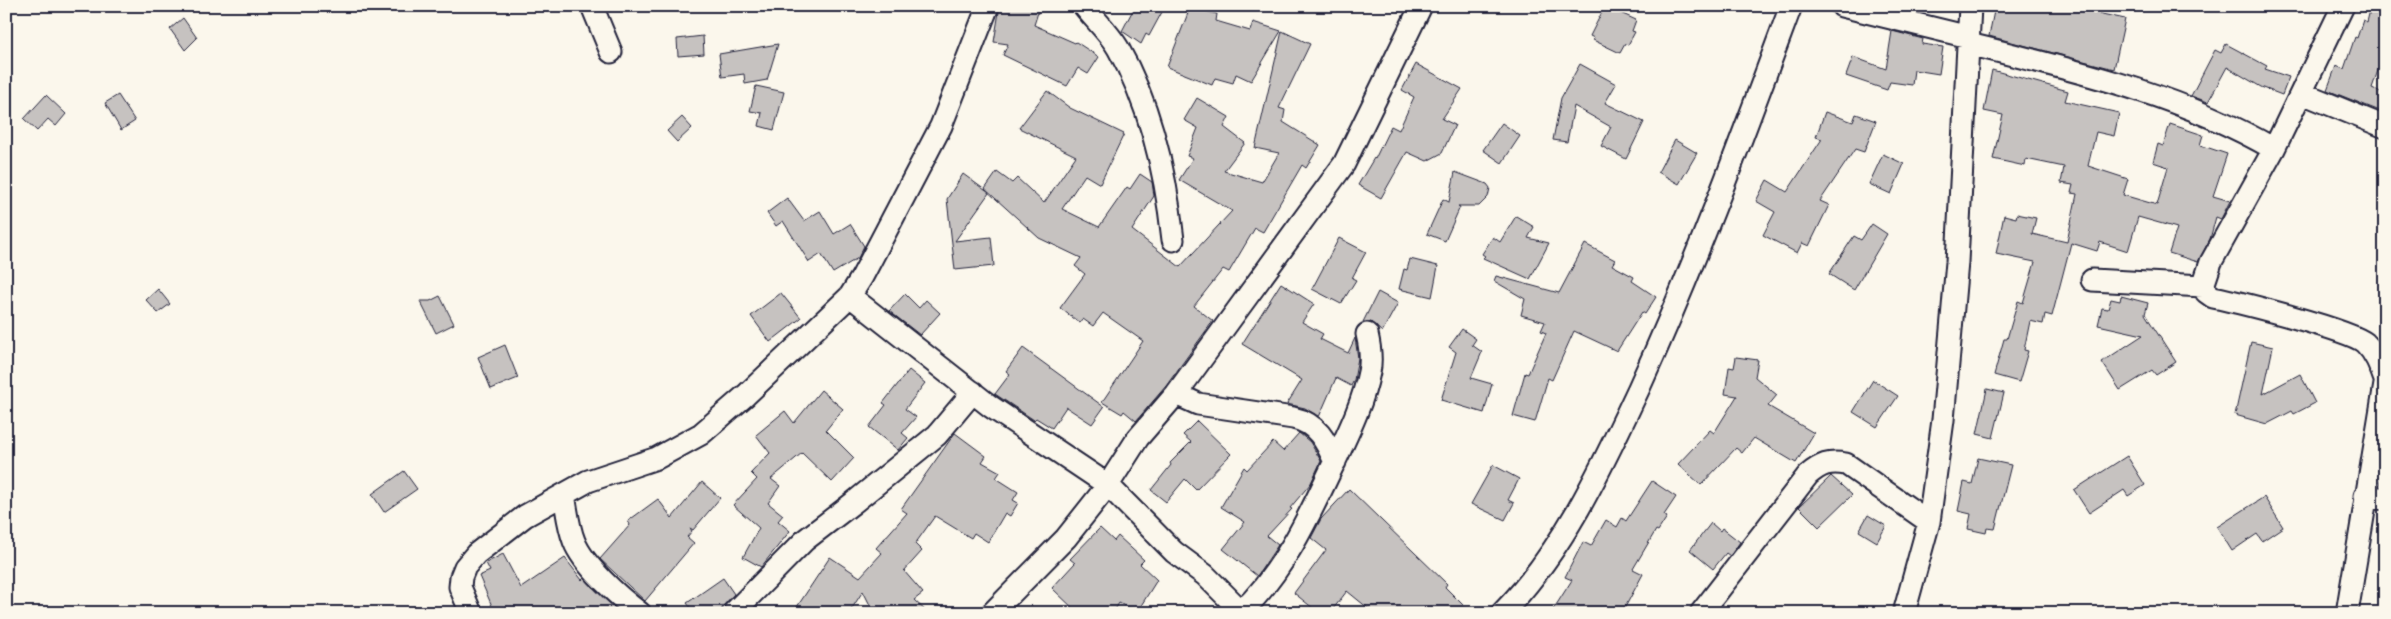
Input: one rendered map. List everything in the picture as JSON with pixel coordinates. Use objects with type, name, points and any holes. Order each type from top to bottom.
[{"type":"street","points":[[592,6],[611,52]]},
{"type":"street","points":[[471,613],[460,587],[465,567],[476,554],[525,516],[588,481],[656,458],[700,434],[746,396],[850,296],[862,277],[941,126],[988,6]]},
{"type":"street","points":[[1084,6],[1117,47],[1139,92],[1165,176],[1173,240]]},
{"type":"street","points":[[992,613],[1066,538],[1108,486],[1138,438],[1176,394],[1344,164],[1421,6]]},
{"type":"street","points":[[1502,613],[1556,545],[1604,464],[1672,316],[1706,235],[1791,6]]},
{"type":"street","points":[[1842,6],[2118,82],[2246,132],[2274,149]]},
{"type":"street","points":[[1904,613],[1929,522],[1944,420],[1957,262],[1970,6]]},
{"type":"street","points":[[2343,6],[2274,149],[2211,262],[2203,286],[2206,292],[2213,297],[2303,321],[2363,342],[2378,358],[2385,380]]},
{"type":"street","points":[[2302,93],[2385,127]]},
{"type":"street","points":[[2092,280],[2203,286]]},
{"type":"street","points":[[850,296],[990,406],[1108,486],[1174,552],[1206,575],[1242,612],[1288,552],[1315,505],[1351,428],[1369,372],[1371,357],[1367,334]]},
{"type":"street","points":[[2347,613],[2375,497],[2385,384]]},
{"type":"street","points":[[733,613],[805,540],[853,504],[936,435],[973,392]]},
{"type":"street","points":[[1176,394],[1198,404],[1293,418],[1307,423],[1327,441],[1335,462]]},
{"type":"street","points":[[1701,613],[1808,475],[1821,464],[1833,461],[1846,464],[1929,522]]},
{"type":"street","points":[[564,494],[574,540],[581,556],[627,603],[640,613]]},
{"type":"building","points":[[1000,6],[1040,6],[1034,25],[1076,42],[1099,57],[1088,74],[1078,68],[1067,86],[1003,55],[1008,44],[994,42]]},
{"type":"building","points":[[1135,6],[1152,6],[1162,12],[1149,36],[1146,34],[1141,44],[1122,31]]},
{"type":"building","points":[[1605,6],[1636,20],[1632,31],[1635,32],[1628,45],[1625,44],[1620,53],[1593,40],[1594,38],[1590,36]]},
{"type":"building","points":[[1995,6],[2065,6],[2125,19],[2114,69],[1989,36]]},
{"type":"building","points":[[2371,6],[2385,6],[2385,50],[2372,88],[2385,94],[2385,113],[2327,90],[2336,66],[2344,69],[2363,20],[2367,22]]},
{"type":"building","points":[[1190,8],[1217,14],[1216,21],[1250,31],[1253,22],[1281,31],[1251,81],[1236,74],[1233,83],[1215,78],[1212,85],[1167,67]]},
{"type":"building","points":[[183,18],[197,38],[185,50],[170,29]]},
{"type":"building","points":[[1282,31],[1310,44],[1279,108],[1285,110],[1283,122],[1320,145],[1306,168],[1302,165],[1263,232],[1255,228],[1229,272],[1223,269],[1194,306],[1213,321],[1166,386],[1136,421],[1124,411],[1122,414],[1102,402],[1143,341],[1103,313],[1093,326],[1083,319],[1080,323],[1060,308],[1085,274],[1075,266],[1081,258],[1039,238],[985,189],[997,172],[1012,183],[1017,178],[1044,203],[1076,156],[1019,128],[1047,91],[1070,108],[1124,134],[1100,184],[1085,175],[1062,209],[1099,227],[1127,187],[1130,189],[1140,174],[1152,182],[1154,196],[1132,230],[1180,267],[1232,211],[1179,180],[1193,158],[1187,156],[1198,128],[1184,120],[1197,98],[1229,117],[1224,127],[1245,143],[1224,171],[1262,182],[1279,153],[1255,148]]},
{"type":"building","points":[[1892,31],[1923,39],[1922,44],[1943,47],[1939,74],[1914,70],[1912,85],[1890,82],[1887,90],[1846,76],[1853,57],[1886,69]]},
{"type":"building","points":[[703,36],[704,54],[678,56],[677,39]]},
{"type":"building","points":[[778,44],[767,80],[745,84],[744,74],[722,77],[719,54]]},
{"type":"building","points":[[2226,44],[2267,66],[2265,69],[2289,77],[2282,95],[2261,87],[2227,67],[2208,102],[2191,96],[2215,50],[2221,53]]},
{"type":"building","points":[[1416,64],[1462,89],[1442,119],[1455,125],[1442,153],[1427,161],[1407,152],[1381,198],[1358,185],[1375,159],[1391,126],[1399,130],[1414,97],[1402,90]]},
{"type":"building","points":[[1580,64],[1616,84],[1605,103],[1644,122],[1626,159],[1601,146],[1611,127],[1574,106],[1567,142],[1553,140],[1561,98]]},
{"type":"building","points":[[1992,70],[2068,91],[2065,101],[2119,113],[2114,136],[2096,132],[2088,166],[2128,179],[2123,195],[2157,205],[2168,167],[2153,162],[2158,144],[2163,146],[2170,124],[2203,135],[2200,145],[2227,154],[2213,196],[2230,201],[2221,219],[2216,217],[2210,239],[2198,262],[2169,253],[2177,228],[2138,217],[2128,251],[2100,242],[2097,251],[2071,243],[2052,316],[2045,314],[2043,324],[2030,321],[2024,350],[2028,351],[2019,382],[1994,375],[2004,339],[2007,339],[2018,301],[2023,303],[2035,262],[1996,254],[2004,215],[2016,218],[2017,214],[2036,218],[2032,234],[2067,242],[2077,194],[2071,193],[2073,185],[2061,183],[2064,167],[2026,159],[2025,166],[1993,159],[2003,115],[1984,111]]},
{"type":"building","points":[[756,86],[784,92],[774,130],[759,126],[762,113],[750,111]]},
{"type":"building","points":[[46,95],[66,114],[56,126],[48,119],[37,131],[24,119]]},
{"type":"building","points":[[118,95],[135,121],[121,130],[105,103]]},
{"type":"building","points":[[1825,112],[1853,122],[1856,114],[1876,121],[1864,152],[1855,149],[1820,201],[1829,205],[1809,246],[1802,243],[1797,253],[1763,235],[1775,212],[1756,201],[1767,180],[1787,192],[1822,139],[1816,137]]},
{"type":"building","points":[[682,117],[692,128],[677,142],[667,131]]},
{"type":"building","points":[[1502,123],[1520,136],[1502,163],[1483,150]]},
{"type":"building","points":[[1675,140],[1697,153],[1679,184],[1658,172]]},
{"type":"building","points":[[1883,154],[1904,164],[1891,194],[1869,184]]},
{"type":"building","points":[[1455,172],[1487,184],[1490,188],[1488,197],[1479,206],[1458,206],[1460,207],[1445,241],[1427,234],[1443,199],[1449,202]]},
{"type":"building","points":[[963,174],[989,193],[955,241],[991,237],[994,266],[955,270],[947,199]]},
{"type":"building","points":[[787,198],[804,221],[820,211],[834,234],[850,224],[864,246],[858,258],[833,273],[821,254],[809,262],[783,221],[776,226],[767,213]]},
{"type":"building","points":[[1516,216],[1534,227],[1528,238],[1549,243],[1530,279],[1483,258],[1485,256],[1482,254],[1493,237],[1500,242]]},
{"type":"building","points":[[1872,224],[1887,234],[1854,290],[1829,274],[1854,236],[1861,240]]},
{"type":"building","points":[[1339,238],[1366,252],[1352,278],[1356,280],[1341,304],[1312,289]]},
{"type":"building","points":[[1585,244],[1615,260],[1612,265],[1634,277],[1632,281],[1656,297],[1645,314],[1642,312],[1617,351],[1574,331],[1552,380],[1548,378],[1535,422],[1513,416],[1525,373],[1528,374],[1546,333],[1541,331],[1545,322],[1521,315],[1525,299],[1494,281],[1496,276],[1559,293]]},
{"type":"building","points":[[1410,259],[1438,266],[1432,297],[1399,289],[1404,269],[1407,270]]},
{"type":"building","points":[[1281,283],[1314,304],[1302,322],[1323,334],[1320,339],[1348,353],[1355,338],[1358,358],[1354,380],[1351,386],[1336,378],[1319,417],[1305,408],[1287,404],[1302,380],[1242,344]]},
{"type":"building","points":[[158,289],[170,304],[158,313],[146,300]]},
{"type":"building","points":[[1378,292],[1398,303],[1382,332],[1371,322],[1363,322]]},
{"type":"building","points":[[781,293],[801,318],[770,342],[751,316]]},
{"type":"building","points":[[905,294],[919,308],[926,300],[940,313],[920,335],[889,311]]},
{"type":"building","points":[[440,296],[454,324],[436,333],[420,301],[430,301]]},
{"type":"building","points":[[2121,296],[2148,303],[2145,314],[2176,362],[2156,375],[2152,370],[2120,390],[2102,362],[2143,335],[2098,325],[2102,308],[2108,309],[2111,299],[2120,301]]},
{"type":"building","points":[[1462,329],[1476,339],[1472,345],[1482,352],[1471,378],[1492,384],[1484,413],[1441,400],[1456,352],[1449,347]]},
{"type":"building","points":[[2251,342],[2273,347],[2263,394],[2300,374],[2315,403],[2294,414],[2292,411],[2267,424],[2235,415]]},
{"type":"building","points":[[505,345],[518,378],[491,389],[478,357]]},
{"type":"building","points":[[1023,348],[1104,407],[1092,424],[1066,407],[1052,428],[1036,418],[1034,420],[995,394],[1010,374],[1006,371]]},
{"type":"building","points":[[1736,357],[1758,360],[1755,377],[1777,395],[1768,406],[1814,433],[1796,463],[1754,438],[1742,453],[1736,448],[1701,485],[1678,464],[1710,430],[1714,433],[1737,396],[1725,394],[1729,367],[1734,368]]},
{"type":"building","points":[[909,370],[925,383],[905,409],[916,417],[902,433],[908,438],[898,450],[869,427],[886,405],[883,403]]},
{"type":"building","points":[[1873,380],[1898,396],[1877,427],[1853,412]]},
{"type":"building","points":[[1987,389],[2004,393],[1993,438],[1977,434]]},
{"type":"building","points":[[821,390],[843,409],[826,430],[854,458],[832,482],[802,453],[771,479],[780,486],[768,503],[783,515],[778,521],[790,531],[761,567],[743,557],[759,528],[733,505],[757,479],[751,473],[770,453],[756,435],[785,411],[794,423]]},
{"type":"building","points":[[1197,421],[1231,454],[1196,490],[1185,479],[1166,502],[1151,490],[1171,465],[1170,463],[1191,442],[1183,435]]},
{"type":"building","points":[[955,433],[986,456],[982,462],[1000,472],[996,478],[1018,492],[1013,500],[1018,503],[1010,516],[1005,513],[988,542],[974,533],[971,538],[935,516],[915,544],[922,551],[904,571],[923,593],[914,600],[928,613],[874,613],[863,591],[849,613],[793,613],[830,557],[860,577],[882,553],[876,548],[907,513],[901,509]]},
{"type":"building","points":[[1299,433],[1310,442],[1321,461],[1311,483],[1290,508],[1292,509],[1267,536],[1278,545],[1257,576],[1223,549],[1245,522],[1221,507],[1244,467],[1247,470],[1273,442],[1283,451]]},
{"type":"building","points":[[2127,456],[2145,485],[2128,496],[2124,490],[2089,513],[2074,490]]},
{"type":"building","points":[[1978,458],[2011,465],[1995,529],[1987,528],[1986,533],[1968,529],[1971,514],[1958,511],[1964,482],[1972,484]]},
{"type":"building","points":[[1493,465],[1519,479],[1508,500],[1514,503],[1505,520],[1471,504]]},
{"type":"building","points":[[404,471],[417,489],[384,512],[372,494]]},
{"type":"building","points":[[1831,476],[1852,495],[1819,527],[1799,507]]},
{"type":"building","points":[[1652,481],[1676,497],[1664,515],[1667,517],[1658,531],[1656,530],[1633,569],[1643,574],[1622,613],[1551,613],[1572,580],[1565,577],[1583,542],[1591,546],[1606,520],[1617,527],[1622,518],[1626,521]]},
{"type":"building","points":[[702,482],[720,498],[693,530],[690,528],[692,531],[687,537],[694,543],[645,601],[600,559],[630,525],[628,521],[658,499],[672,518]]},
{"type":"building","points":[[1349,489],[1447,584],[1445,587],[1471,613],[1374,613],[1347,591],[1330,613],[1319,613],[1294,593],[1326,550],[1311,538],[1321,519]]},
{"type":"building","points":[[2264,497],[2283,527],[2262,541],[2257,534],[2232,551],[2217,527]]},
{"type":"building","points":[[1868,515],[1886,526],[1877,542],[1859,531]]},
{"type":"building","points":[[1711,523],[1720,531],[1722,528],[1740,542],[1730,556],[1726,553],[1713,569],[1690,550]]},
{"type":"building","points":[[1100,528],[1114,541],[1118,536],[1144,560],[1140,564],[1157,580],[1137,612],[1119,603],[1113,613],[1078,613],[1052,588],[1075,563],[1070,559]]},
{"type":"building","points":[[503,554],[521,588],[565,558],[582,580],[584,578],[620,613],[495,613],[479,576],[490,571],[486,563]]},
{"type":"building","points":[[723,578],[734,594],[724,605],[721,613],[694,613],[687,603]]}]
